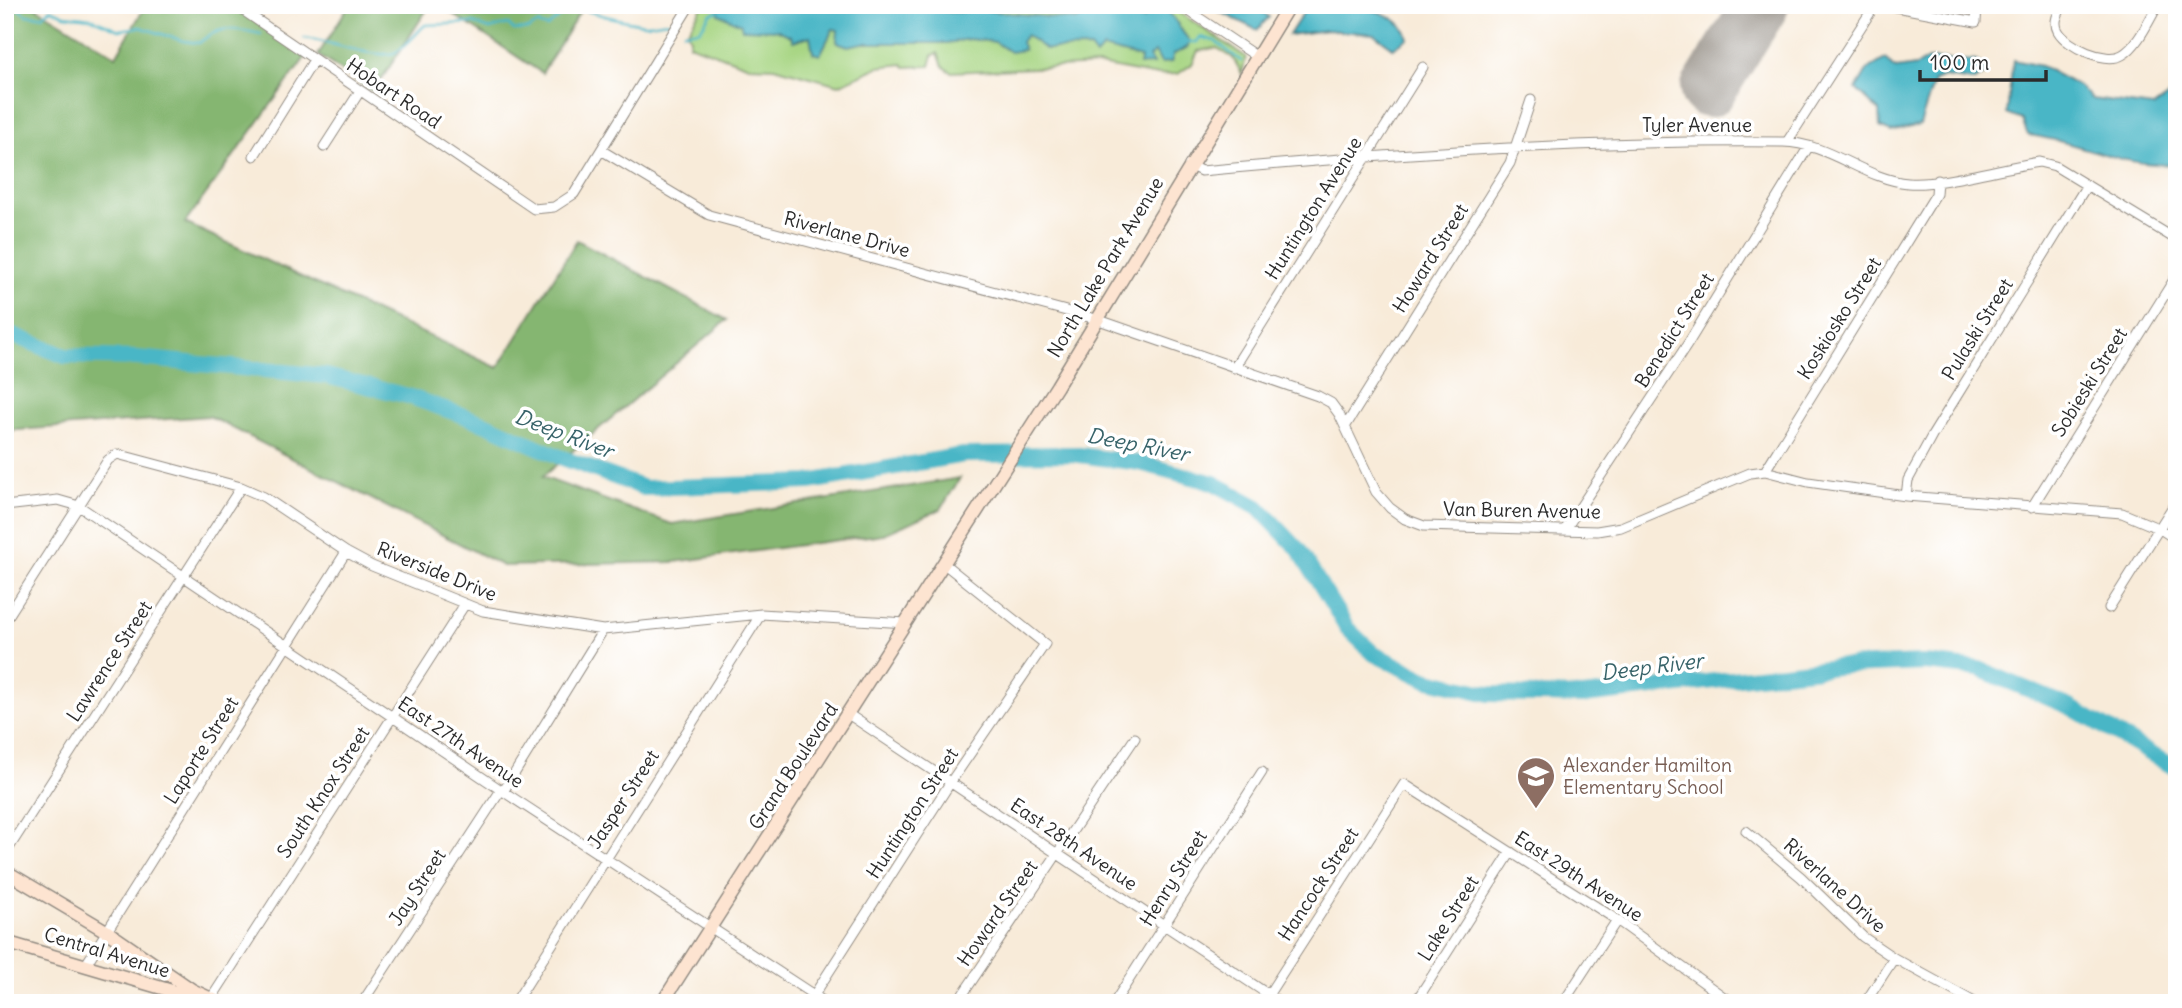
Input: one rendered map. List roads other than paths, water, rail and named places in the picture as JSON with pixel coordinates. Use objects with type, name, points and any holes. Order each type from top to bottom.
[{"type":"street","name":"Hobart Road","points":[[234,5],[534,209],[554,207],[574,194],[601,150]]},
{"type":"street","points":[[601,150],[690,5]]},
{"type":"street","points":[[1180,5],[1256,56]]},
{"type":"street","name":"North Lake Park Avenue","points":[[954,548],[1057,386],[1189,165],[1289,5]]},
{"type":"street","points":[[1787,142],[1875,5]]},
{"type":"street","points":[[1885,5],[1976,22],[1977,5]]},
{"type":"street","points":[[2063,5],[2057,15],[2058,31],[2066,40],[2099,56],[2121,56],[2132,47],[2158,5]]},
{"type":"street","points":[[254,156],[314,60]]},
{"type":"street","name":"Huntington Avenue","points":[[1234,368],[1423,67]]},
{"type":"street","points":[[324,147],[360,91]]},
{"type":"street","name":"Howard Street","points":[[1345,427],[1510,163],[1531,100]]},
{"type":"street","name":"Tyler Avenue","points":[[1189,165],[1201,171],[1365,156],[1515,147],[1707,141],[1787,142],[1809,146],[1909,183],[2039,162],[2055,166],[2177,240]]},
{"type":"street","name":"Benedict Street","points":[[1565,530],[1689,342],[1809,146]]},
{"type":"street","name":"Riverlane Drive","points":[[601,150],[709,215],[1096,319]]},
{"type":"street","name":"Koskiosko Street","points":[[1765,471],[1936,194],[1937,180]]},
{"type":"street","name":"Pulaski Street","points":[[1906,496],[1908,480],[1931,436],[2087,185]]},
{"type":"street","name":"Sobieski Street","points":[[2032,507],[2177,275]]},
{"type":"street","name":"Van Buren Avenue","points":[[1096,319],[1318,396],[1331,403],[1376,492],[1390,508],[1405,519],[1424,526],[1597,531],[1621,527],[1750,473],[1765,471]]},
{"type":"street","name":"Riverside Drive","points":[[79,506],[108,460],[117,454],[241,486],[264,497],[346,552],[465,604],[513,617],[603,630],[761,614],[906,623]]},
{"type":"street","points":[[1765,471],[1808,482],[1906,496],[2122,513],[2160,528],[2177,540]]},
{"type":"street","name":"Lawrence Street","points":[[5,854],[241,486]]},
{"type":"street","points":[[5,506],[58,500],[79,506],[5,621]]},
{"type":"street","points":[[2109,608],[2177,500]]},
{"type":"street","name":"East 27th Avenue","points":[[79,506],[712,929],[812,999],[826,1003]]},
{"type":"street","name":"Grand Boulevard","points":[[662,1003],[712,929],[954,548]]},
{"type":"street","name":"Laporte Street","points":[[85,966],[346,552]]},
{"type":"street","name":"Huntington Street","points":[[812,999],[950,783],[1045,644],[943,563]]},
{"type":"street","name":"South Knox Street","points":[[215,1001],[465,604]]},
{"type":"street","name":"Jasper Street","points":[[515,1003],[761,614]]},
{"type":"street","name":"Jay Street","points":[[362,1003],[502,791],[603,630]]},
{"type":"street","name":"East 28th Avenue","points":[[849,714],[1164,925],[1266,999],[1280,1003]]},
{"type":"street","name":"Howard Street","points":[[957,1003],[1018,909],[1059,856],[1135,738]]},
{"type":"street","name":"Henry Street","points":[[1114,1003],[1262,772]]},
{"type":"street","name":"East 29th Avenue","points":[[1404,784],[1617,920],[1721,1000],[1732,1003]]},
{"type":"street","name":"Hancock Street","points":[[1266,999],[1404,784]]},
{"type":"street","name":"Riverlane Drive","points":[[1746,831],[1801,877],[1863,937],[1894,958],[1976,1003]]},
{"type":"street","name":"Lake Street","points":[[1415,1003],[1511,852]]},
{"type":"street","points":[[5,872],[106,931],[183,985],[215,1001]]},
{"type":"street","points":[[1563,1003],[1617,920]]},
{"type":"street","name":"Central Avenue","points":[[5,942],[172,991],[197,1003]]},
{"type":"street","points":[[1865,1003],[1894,958]]},
{"type":"water","points":[[718,5],[881,5],[954,12],[965,11],[952,5],[978,5],[982,10],[1077,20],[1092,14],[1098,5],[1112,7],[1144,19],[1151,8],[1162,7],[1189,40],[1188,47],[1174,54],[1171,62],[1161,63],[1155,52],[1149,57],[1153,64],[1139,65],[1141,58],[1103,48],[1096,56],[1090,48],[1045,49],[1026,35],[1021,42],[1024,50],[1010,52],[995,42],[969,39],[947,43],[863,43],[848,46],[837,42],[838,30],[833,29],[820,55],[813,53],[810,36],[793,41],[791,36],[778,30],[742,29],[741,24],[719,14]]},
{"type":"water","points":[[1219,5],[1261,10],[1269,17],[1257,30],[1214,9]]},
{"type":"water","points":[[1315,5],[1354,7],[1383,13],[1403,27],[1408,38],[1393,48],[1374,34],[1327,30],[1289,35],[1305,10]]},
{"type":"water","points":[[1885,59],[1896,69],[1916,66],[1928,59],[1976,61],[1985,68],[1983,75],[1973,81],[1944,77],[1934,81],[1920,125],[1891,132],[1880,127],[1879,111],[1856,89],[1867,70]]},
{"type":"water","points":[[2013,60],[2041,66],[2080,87],[2092,99],[2153,107],[2177,90],[2177,164],[2120,159],[2028,135],[2022,120],[2007,114]]},
{"type":"waterway","points":[[14,5],[26,15],[42,16],[51,9],[65,15],[91,18],[119,30],[140,27],[199,43],[222,30],[236,29],[261,34]]},
{"type":"waterway","points":[[304,38],[366,52],[389,54],[404,46],[425,25],[473,23],[490,29],[508,24],[514,30],[529,29],[537,24],[547,27],[574,6],[608,17],[644,24],[671,22]]},
{"type":"waterway","points":[[684,32],[700,30],[710,14],[718,11]]},
{"type":"waterway","points":[[1188,42],[1197,42],[1200,37],[1215,41],[1241,61]]},
{"type":"waterway","name":"Deep River","points":[[5,332],[65,356],[137,358],[326,376],[408,396],[484,423],[560,457],[644,488],[809,482],[963,455],[1072,454],[1140,463],[1214,483],[1258,507],[1299,550],[1347,628],[1374,654],[1425,679],[1489,694],[1583,696],[1845,666],[1925,663],[1979,669],[2070,707],[2177,769]]},
{"type":"place","name":"Alexander Hamilton Elementary School","points":[[1536,810]]}]
